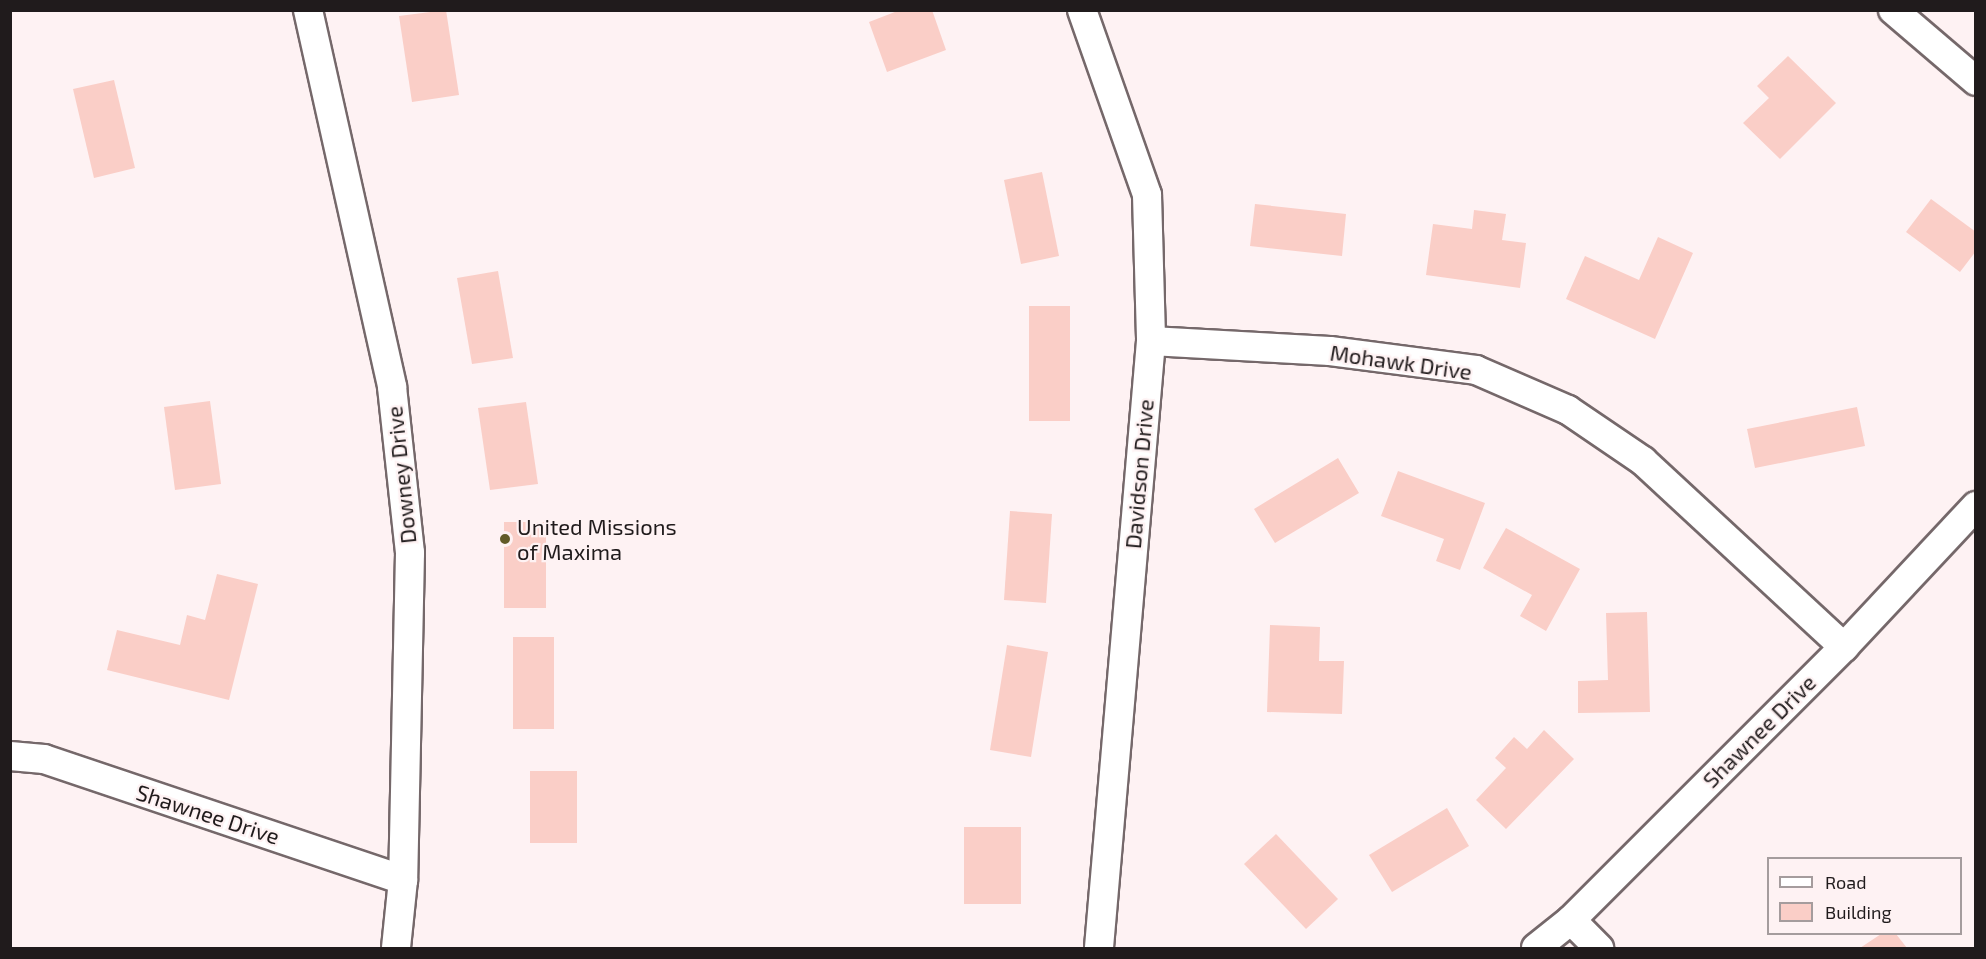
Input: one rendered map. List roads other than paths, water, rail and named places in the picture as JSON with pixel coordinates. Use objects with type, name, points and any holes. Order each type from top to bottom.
[{"type":"street","name":"Downey Drive","points":[[308,10],[392,387],[409,542],[403,880],[396,948]]},
{"type":"street","name":"Davidson Drive","points":[[1082,10],[1147,195],[1151,341],[1099,948]]},
{"type":"street","points":[[1894,11],[1976,81]]},
{"type":"street","name":"Mohawk Drive","points":[[1151,341],[1330,351],[1476,370],[1568,410],[1643,461],[1844,647]]},
{"type":"street","name":"Shawnee Drive","points":[[1536,948],[1571,920],[1844,647],[1976,506]]},
{"type":"street","name":"Shawnee Drive","points":[[10,756],[44,759],[403,880]]},
{"type":"street","points":[[1571,920],[1599,948]]},
{"type":"place","name":"United Missions of Maxima","points":[[505,539]]}]
